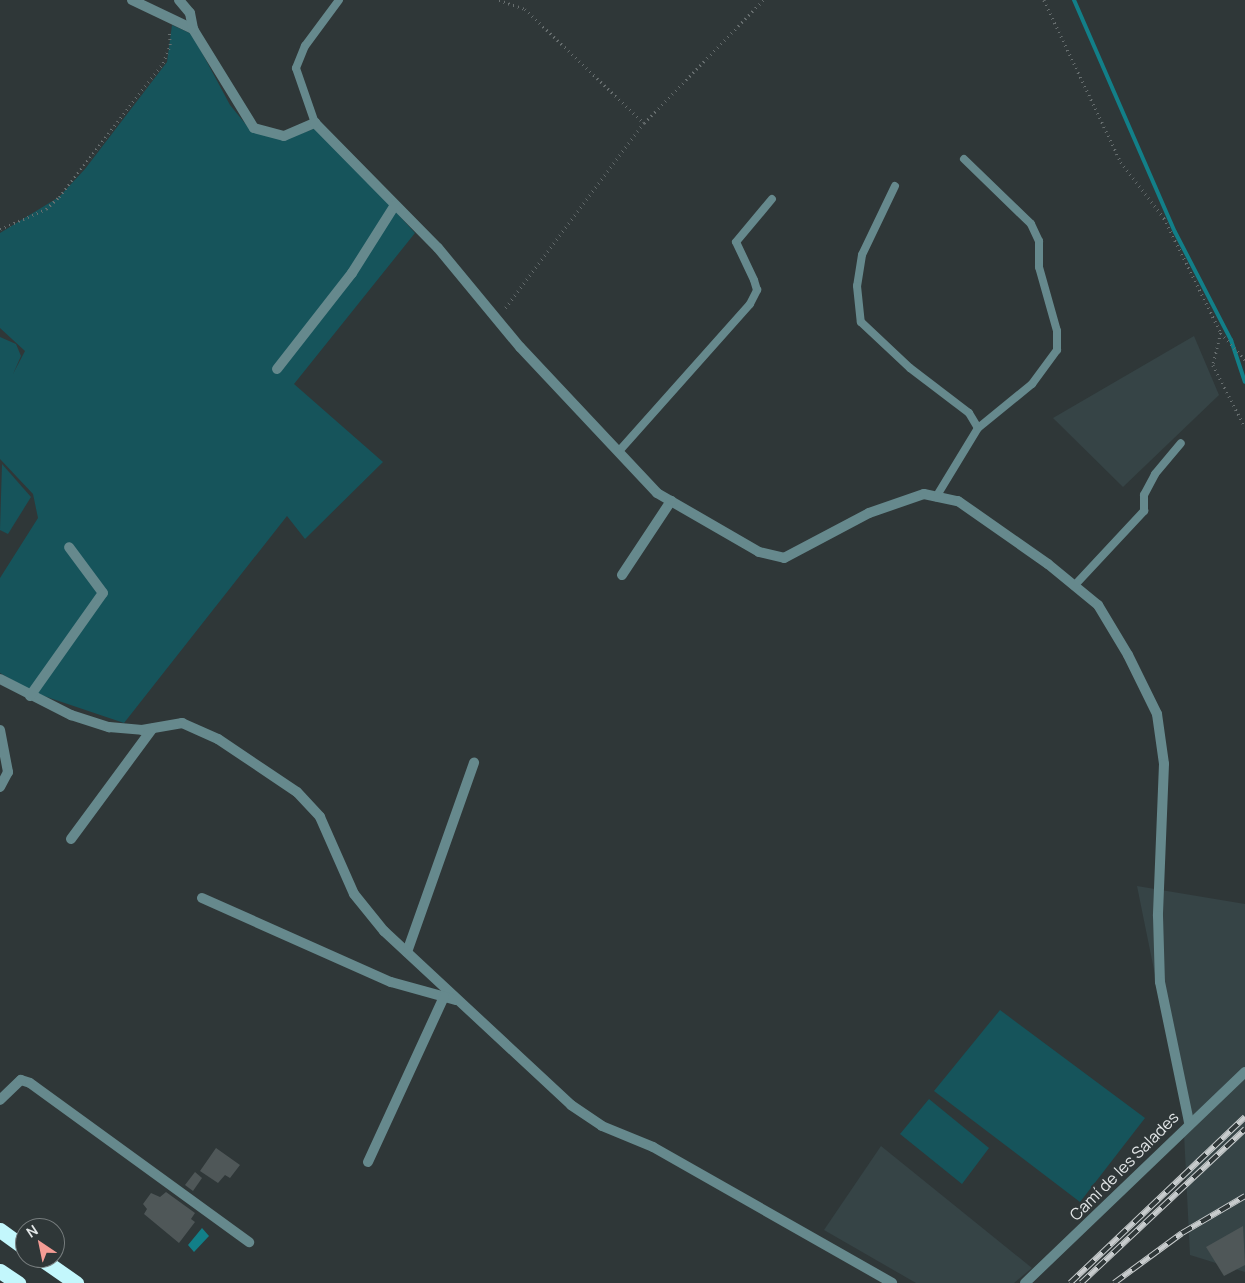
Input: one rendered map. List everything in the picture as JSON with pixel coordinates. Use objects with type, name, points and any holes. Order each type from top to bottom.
[{"type":"highway","points":[[0,1230],[15,1241]]},
{"type":"highway","points":[[54,1268],[76,1283]]},
{"type":"highway","points":[[0,1271],[18,1283]]},
{"type":"street","points":[[132,0],[192,29]]},
{"type":"street","points":[[179,0],[190,13],[192,29],[254,128],[284,136],[315,123],[395,205],[497,319],[620,450],[657,493],[759,552],[784,558],[869,513],[924,494],[958,502],[1098,605],[1128,654],[1157,714],[1164,764],[1158,916],[1160,982],[1189,1122]]},
{"type":"street","points":[[277,368],[352,273],[395,205]]},
{"type":"street","points":[[622,575],[671,501]]},
{"type":"street","points":[[30,696],[103,592],[69,547]]},
{"type":"street","points":[[0,679],[30,696],[109,726],[152,729],[182,723],[218,738],[297,792],[320,817],[354,894],[407,952],[571,1105],[602,1126],[653,1146],[892,1283]]},
{"type":"street","points":[[71,840],[152,729]]},
{"type":"street","points":[[0,730],[8,772],[0,786]]},
{"type":"street","points":[[407,952],[474,763]]},
{"type":"street","points":[[202,898],[391,982],[459,1001]]},
{"type":"street","points":[[368,1162],[444,997]]},
{"type":"street","name":"Camí de les Salades","points":[[1025,1283],[1189,1122],[1245,1072]]},
{"type":"street","points":[[0,1100],[21,1080],[30,1083],[249,1242]]},
{"type":"lane","points":[[315,123],[296,68],[305,46],[339,0]]},
{"type":"lane","points":[[936,497],[978,428],[1032,384],[1057,350],[1058,331],[1039,267],[1040,241],[1031,224],[964,159]]},
{"type":"lane","points":[[896,186],[862,255],[857,286],[861,322],[910,368],[969,413],[978,428]]},
{"type":"lane","points":[[620,450],[750,304],[757,290],[736,242],[772,199]]},
{"type":"lane","points":[[1074,586],[1144,511],[1144,495],[1155,474],[1181,443]]},
{"type":"path","points":[[498,0],[525,9],[644,124]]},
{"type":"path","points":[[497,319],[644,124],[763,0]]},
{"type":"path","points":[[1044,0],[1121,162],[1164,218],[1221,333],[1245,360]]},
{"type":"path","points":[[0,230],[46,209],[86,163],[163,63],[170,45],[167,16]]},
{"type":"path","points":[[1221,333],[1213,365],[1245,427]]},
{"type":"shaded area","points":[[172,25],[192,34],[230,105],[248,127],[283,140],[319,127],[415,233],[294,384],[383,462],[305,539],[287,516],[124,723],[35,693],[0,673],[0,578],[38,518],[33,494],[0,459],[0,337],[16,344],[21,356],[13,374],[25,351],[0,328],[0,233],[59,197],[85,169],[167,62]]},
{"type":"shaded area","points":[[1194,336],[1219,395],[1123,487],[1053,418]]},
{"type":"shaded area","points":[[2,464],[31,497],[8,534],[0,530]]},
{"type":"shaded area","points":[[1137,886],[1245,904],[1245,1272],[1190,1255],[1183,1113]]},
{"type":"shaded area","points":[[1000,1010],[1145,1118],[1080,1202],[934,1091]]},
{"type":"shaded area","points":[[929,1099],[989,1148],[962,1184],[900,1134]]},
{"type":"shaded area","points":[[881,1146],[1032,1268],[1014,1283],[916,1283],[824,1230]]},
{"type":"shaded area","points":[[202,1228],[209,1236],[194,1252],[188,1245]]},
{"type":"building","points":[[216,1148],[240,1165],[230,1178],[225,1175],[218,1183],[200,1171]]},
{"type":"building","points":[[195,1172],[202,1178],[193,1191],[185,1185]]},
{"type":"building","points":[[166,1192],[195,1213],[191,1219],[195,1222],[179,1243],[144,1214],[147,1209],[143,1204],[151,1193],[160,1197]]},
{"type":"building","points":[[1243,1226],[1245,1265],[1224,1276],[1206,1247]]},
{"type":"waterway","points":[[1074,0],[1175,232],[1231,340],[1245,382]]},
{"type":"railway","points":[[1070,1283],[1245,1117]]},
{"type":"railway","points":[[1081,1283],[1245,1129]]},
{"type":"railway","points":[[1114,1283],[1182,1233],[1245,1196]]}]
